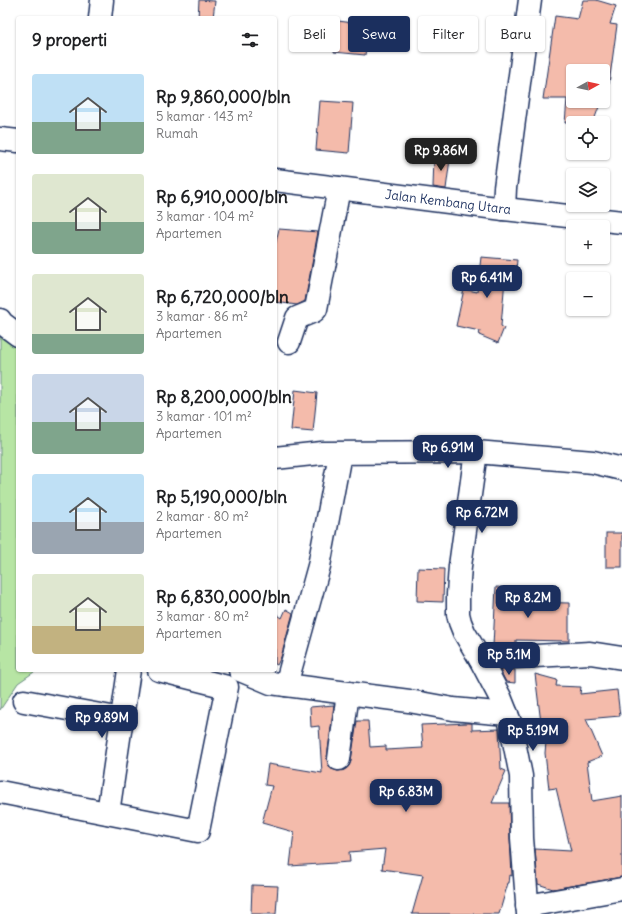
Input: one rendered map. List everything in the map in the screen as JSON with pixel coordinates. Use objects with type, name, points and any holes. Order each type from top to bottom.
[{"type":"street","points":[[100,16],[102,0]]},
{"type":"street","points":[[504,209],[505,188],[530,0]]},
{"type":"street","points":[[0,139],[16,141]]},
{"type":"street","name":"Jalan Kembang Utara","points":[[277,180],[504,209],[622,222]]},
{"type":"street","points":[[289,342],[297,318],[316,309],[339,188]]},
{"type":"street","points":[[0,320],[16,334]]},
{"type":"street","points":[[476,452],[460,566],[458,594],[460,622],[500,697],[507,714],[521,776],[522,838],[527,910],[622,890]]},
{"type":"street","points":[[277,458],[304,454],[476,452],[593,462],[622,469]]},
{"type":"street","points":[[286,684],[319,566],[340,454]]},
{"type":"street","points":[[480,658],[590,653],[622,658]]},
{"type":"street","points":[[108,813],[129,672]]},
{"type":"street","points":[[0,792],[198,831],[228,687],[167,672]]},
{"type":"street","points":[[245,672],[272,683],[409,701],[453,710],[507,714]]},
{"type":"street","points":[[339,759],[348,693]]},
{"type":"street","points":[[24,701],[122,719]]},
{"type":"green space","points":[[0,337],[16,346],[16,672],[34,672],[18,683],[0,710]]},
{"type":"building","points":[[199,0],[215,1],[213,16],[198,16]]},
{"type":"building","points":[[583,0],[596,0],[616,6],[610,24],[617,25],[610,77],[610,64],[566,64],[566,99],[543,99],[555,16],[578,19]]},
{"type":"building","points":[[340,21],[348,22],[348,52],[365,52],[365,55],[334,52],[340,52]]},
{"type":"building","points":[[320,101],[353,103],[349,153],[316,150]]},
{"type":"building","points":[[566,108],[599,108],[596,116],[566,116],[565,123]]},
{"type":"building","points":[[434,157],[450,159],[446,189],[433,187]]},
{"type":"building","points":[[279,229],[318,232],[305,301],[297,305],[277,302],[277,238]]},
{"type":"building","points":[[481,257],[517,260],[515,280],[505,279],[501,326],[504,328],[498,343],[479,335],[480,331],[456,326],[464,289],[477,292]]},
{"type":"building","points":[[295,390],[317,393],[313,432],[291,430]]},
{"type":"building","points":[[606,533],[622,533],[622,567],[606,567]]},
{"type":"building","points":[[418,568],[444,569],[443,602],[417,601]]},
{"type":"building","points":[[496,587],[525,589],[523,602],[569,603],[569,641],[516,640],[516,645],[493,646]]},
{"type":"building","points":[[286,609],[293,613],[281,657],[277,665],[277,614],[282,618]]},
{"type":"building","points":[[500,670],[515,670],[515,683],[506,682]]},
{"type":"building","points":[[535,674],[557,680],[556,686],[581,687],[580,694],[617,690],[620,716],[586,719],[602,756],[587,762],[592,801],[622,796],[622,877],[553,889],[538,884],[535,849],[571,851],[556,788],[549,789],[545,753],[547,731],[542,731]]},
{"type":"building","points":[[334,705],[327,758],[331,769],[338,771],[344,770],[349,766],[351,761],[357,721],[368,721],[370,747],[386,746],[386,750],[423,748],[421,725],[472,723],[472,730],[499,729],[501,769],[506,771],[492,803],[509,803],[512,876],[510,875],[509,883],[499,914],[412,914],[423,875],[382,869],[385,849],[349,852],[350,862],[290,866],[294,832],[262,823],[272,786],[265,785],[268,764],[322,773],[319,726],[311,727],[310,707]]},
{"type":"building","points":[[252,885],[278,886],[276,914],[251,914]]}]
